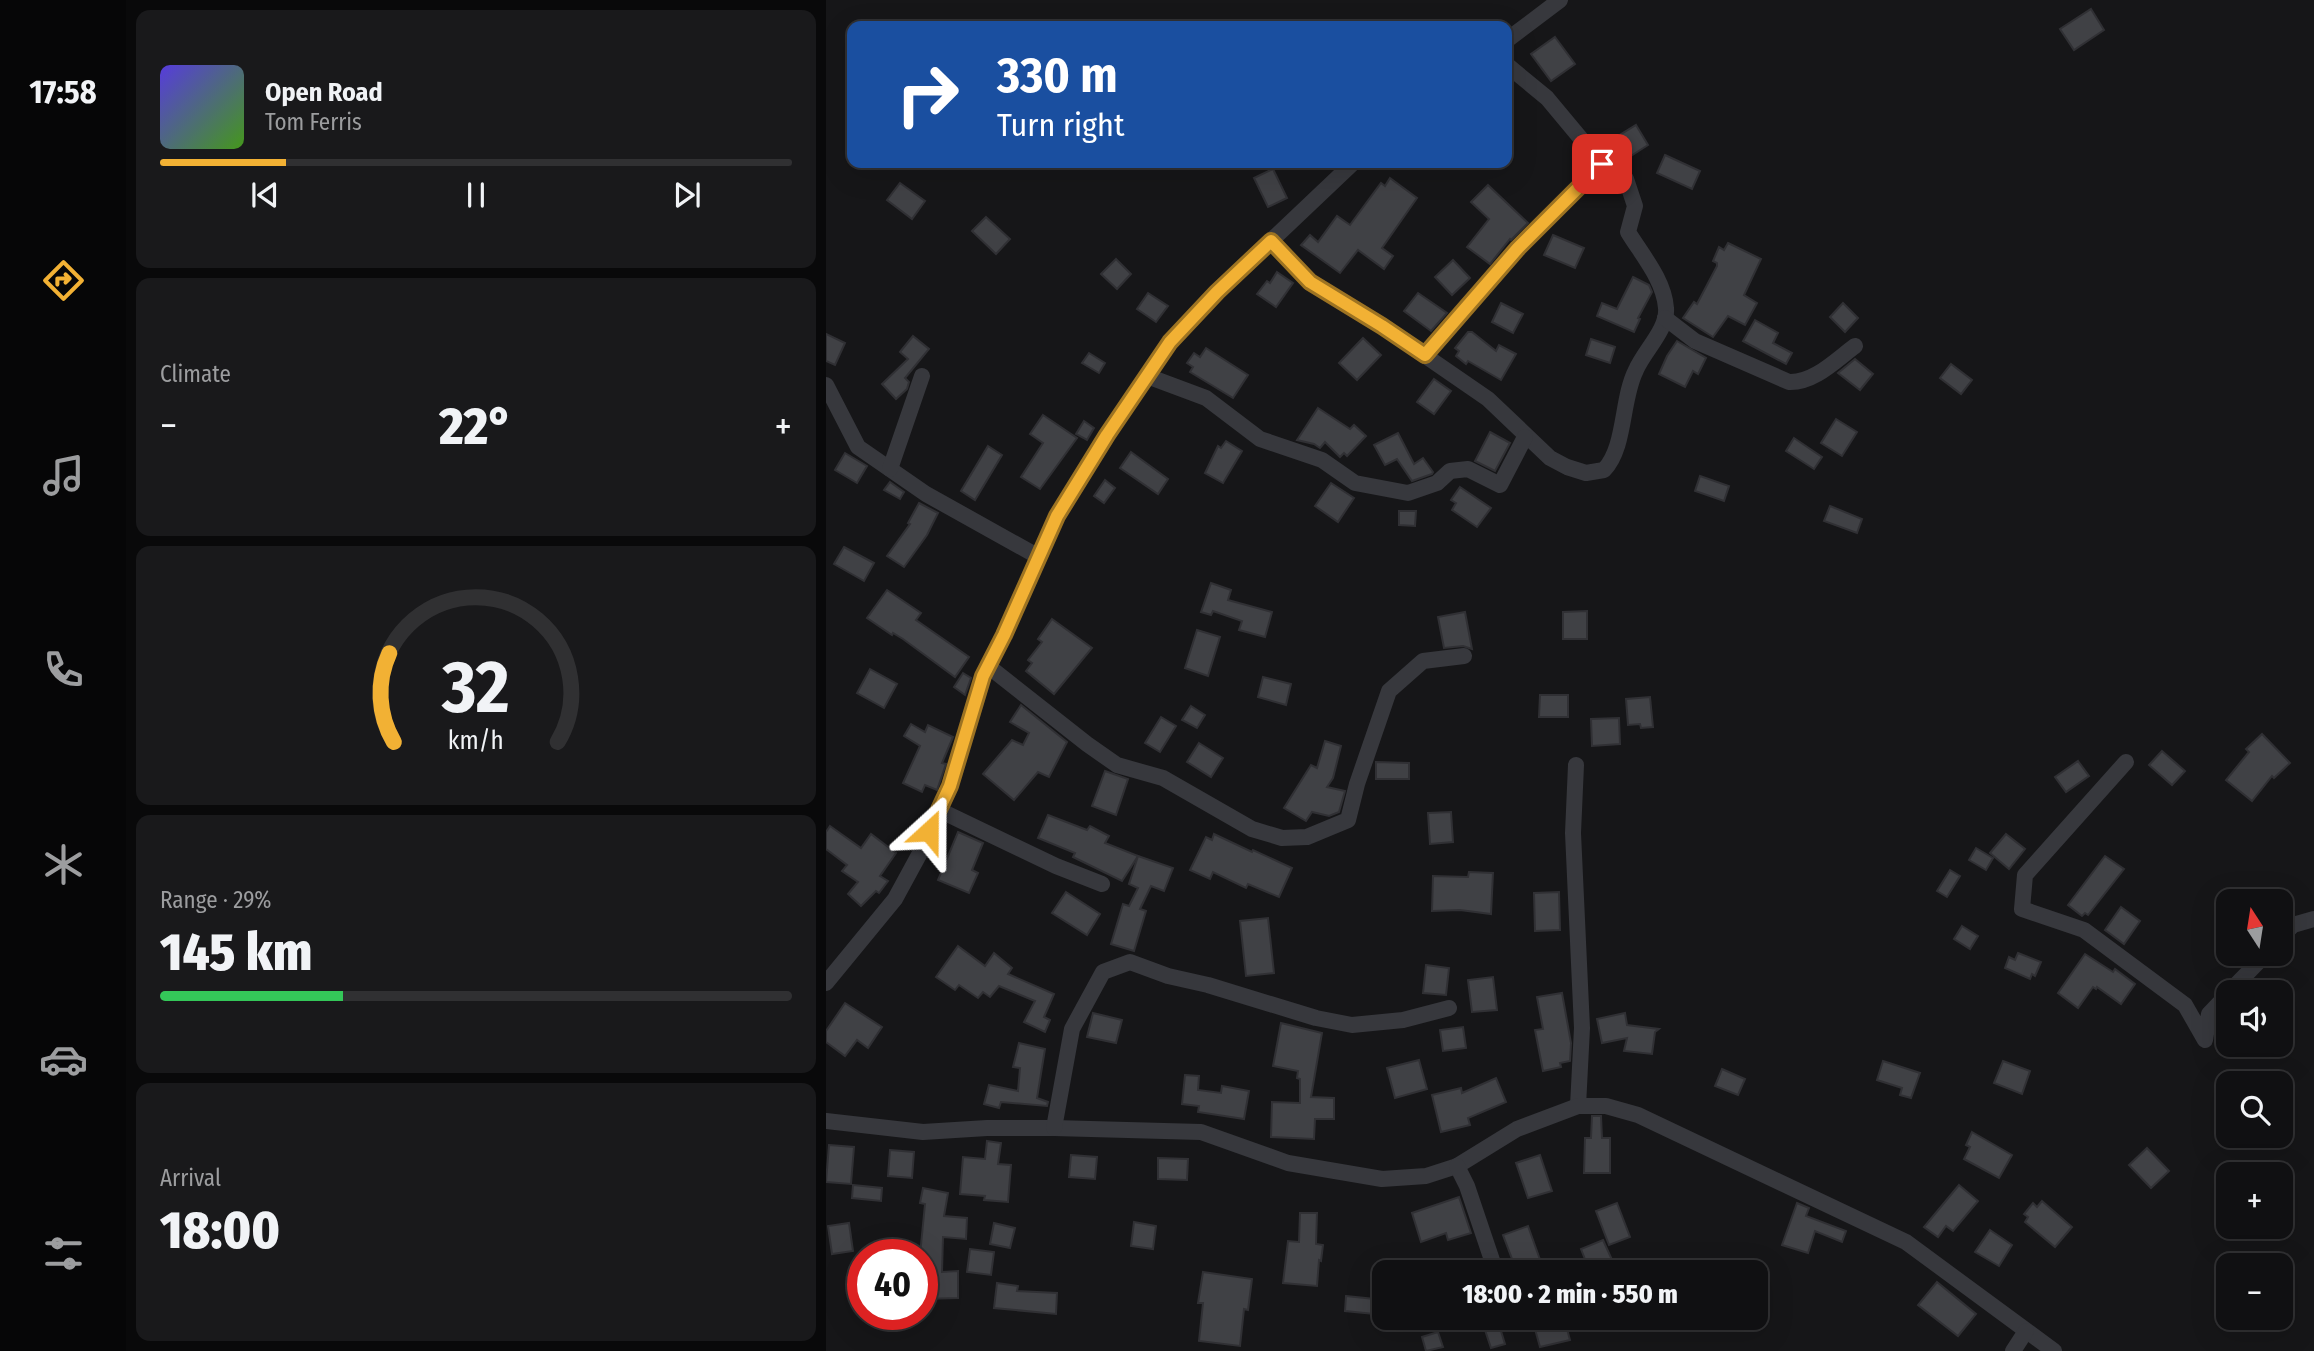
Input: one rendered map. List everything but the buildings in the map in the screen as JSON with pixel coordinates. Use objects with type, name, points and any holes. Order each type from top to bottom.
[{"type":"street","points":[[1512,36],[1560,0]]},
{"type":"street","points":[[1271,241],[1310,282],[1382,326],[1488,400],[1550,458],[1586,473],[1604,470],[1612,462],[1635,370],[1665,318],[1667,309],[1660,284],[1628,232],[1635,206],[1626,179],[1602,164],[1547,98],[1512,69]]},
{"type":"street","points":[[1425,355],[1518,248],[1602,164]]},
{"type":"street","points":[[826,983],[895,899],[920,853],[950,786],[983,676],[1057,516],[1107,435],[1180,332],[1217,292],[1348,168]]},
{"type":"street","points":[[1665,318],[1695,341],[1789,382],[1799,383],[1820,373],[1855,346]]},
{"type":"street","points":[[890,469],[922,376]]},
{"type":"street","points":[[1147,376],[1206,398],[1260,439],[1322,460],[1354,483],[1408,493],[1437,483],[1450,471],[1468,469],[1500,485],[1525,437]]},
{"type":"street","points":[[826,385],[858,447],[926,494],[1039,557]]},
{"type":"street","points":[[988,666],[1117,765],[1163,778],[1252,829],[1282,838],[1307,837],[1348,820],[1357,784],[1389,691],[1423,661],[1464,656]]},
{"type":"street","points":[[2126,762],[2025,875],[2022,909],[2084,930],[2185,1005],[2205,1040],[2209,1014],[2216,1006]]},
{"type":"street","points":[[1576,765],[1573,833],[1583,1028],[1578,1106]]},
{"type":"street","points":[[939,810],[1056,866],[1102,884]]},
{"type":"street","points":[[2293,925],[2314,919]]},
{"type":"street","points":[[1054,1128],[1072,1029],[1102,972],[1130,962],[1168,976],[1208,985],[1316,1018],[1352,1025],[1403,1020],[1449,1008]]},
{"type":"street","points":[[2241,980],[2254,966]]},
{"type":"street","points":[[826,1121],[923,1132],[987,1128],[1201,1132],[1288,1163],[1382,1179],[1426,1176],[1457,1166],[1517,1129],[1578,1106],[1606,1106],[1637,1115],[1906,1241],[2054,1351]]},
{"type":"street","points":[[1457,1166],[1467,1186],[1492,1260]]},
{"type":"street","points":[[2013,1351],[2026,1331]]},
{"type":"route","points":[[929,831],[950,786],[983,676],[1057,516],[1107,435],[1170,342],[1217,292],[1271,241],[1310,282],[1425,355],[1518,248],[1602,164]]}]
